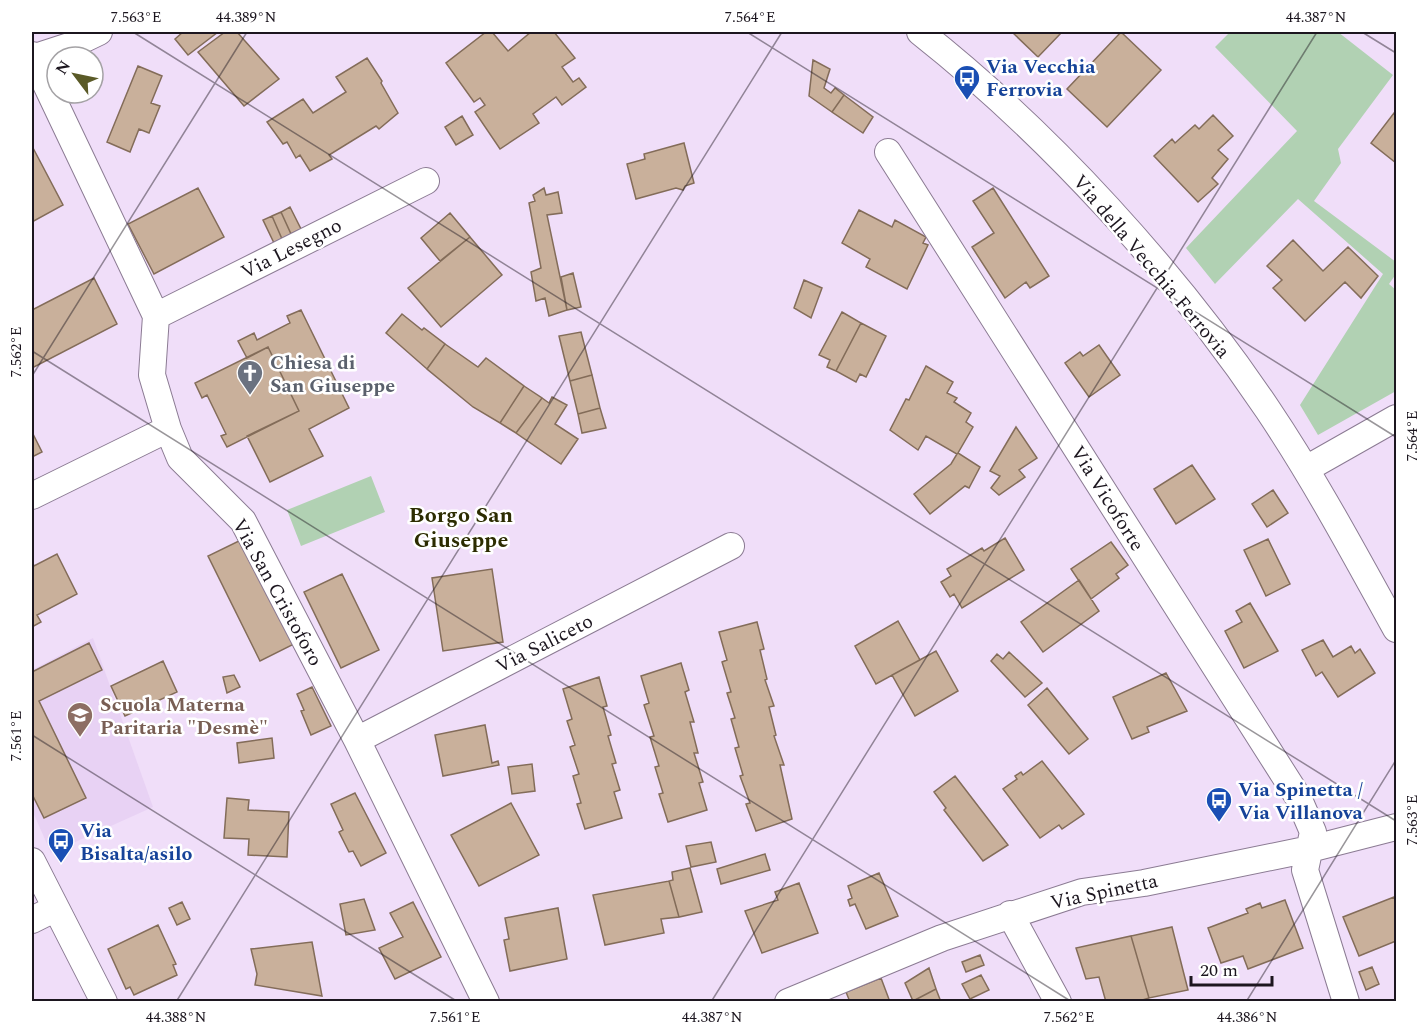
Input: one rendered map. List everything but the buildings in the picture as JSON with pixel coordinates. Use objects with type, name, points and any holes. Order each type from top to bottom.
[{"type":"street","points":[[32,57],[72,45],[99,32]]},
{"type":"street","name":"Via della Vecchia Ferrovia","points":[[920,32],[1042,139],[1159,267],[1201,317],[1268,409],[1306,469],[1396,629]]},
{"type":"street","name":"Via San Cristoforo","points":[[32,57],[156,316],[152,375],[168,429],[180,458],[243,521],[357,740],[486,1002]]},
{"type":"street","name":"Via Vicoforte","points":[[888,152],[1298,797],[1313,832],[1305,870],[1346,1002]]},
{"type":"street","name":"Via Lesegno","points":[[156,316],[426,181]]},
{"type":"street","points":[[1306,469],[1396,418]]},
{"type":"street","points":[[32,496],[168,429]]},
{"type":"street","name":"Via Saliceto","points":[[357,740],[730,546]]},
{"type":"street","name":"Via Spinetta","points":[[788,1002],[1010,914],[1082,892],[1144,883],[1310,849],[1396,826]]},
{"type":"street","points":[[32,861],[43,915],[104,1002]]},
{"type":"street","points":[[1010,914],[1058,1002]]},
{"type":"shaded area","name":"Scuola Materna Paritaria \"Desmè\"","points":[[93,638],[153,807],[51,853],[32,810],[32,670]]},
{"type":"green space","points":[[1230,32],[1338,32],[1393,75],[1338,149],[1341,163],[1314,201],[1396,262],[1396,274],[1389,284],[1396,290],[1396,391],[1318,435],[1300,405],[1383,274],[1298,199],[1215,284],[1186,248],[1297,131],[1215,47]]},
{"type":"green space","points":[[371,476],[385,512],[301,546],[287,510]]},
{"type":"place","name":"Via Vecchia Ferrovia","points":[[967,101]]},
{"type":"place","name":"Chiesa di San Giuseppe","points":[[250,396]]},
{"type":"place","name":"Scuola Materna Paritaria \"Desmè\"","points":[[80,738]]},
{"type":"place","name":"Via Spinetta / Via Villanova","points":[[1219,823]]},
{"type":"place","name":"Via Bisalta/asilo","points":[[61,864]]},
{"type":"district","name":"Borgo San Giuseppe","points":[[461,526]]}]
